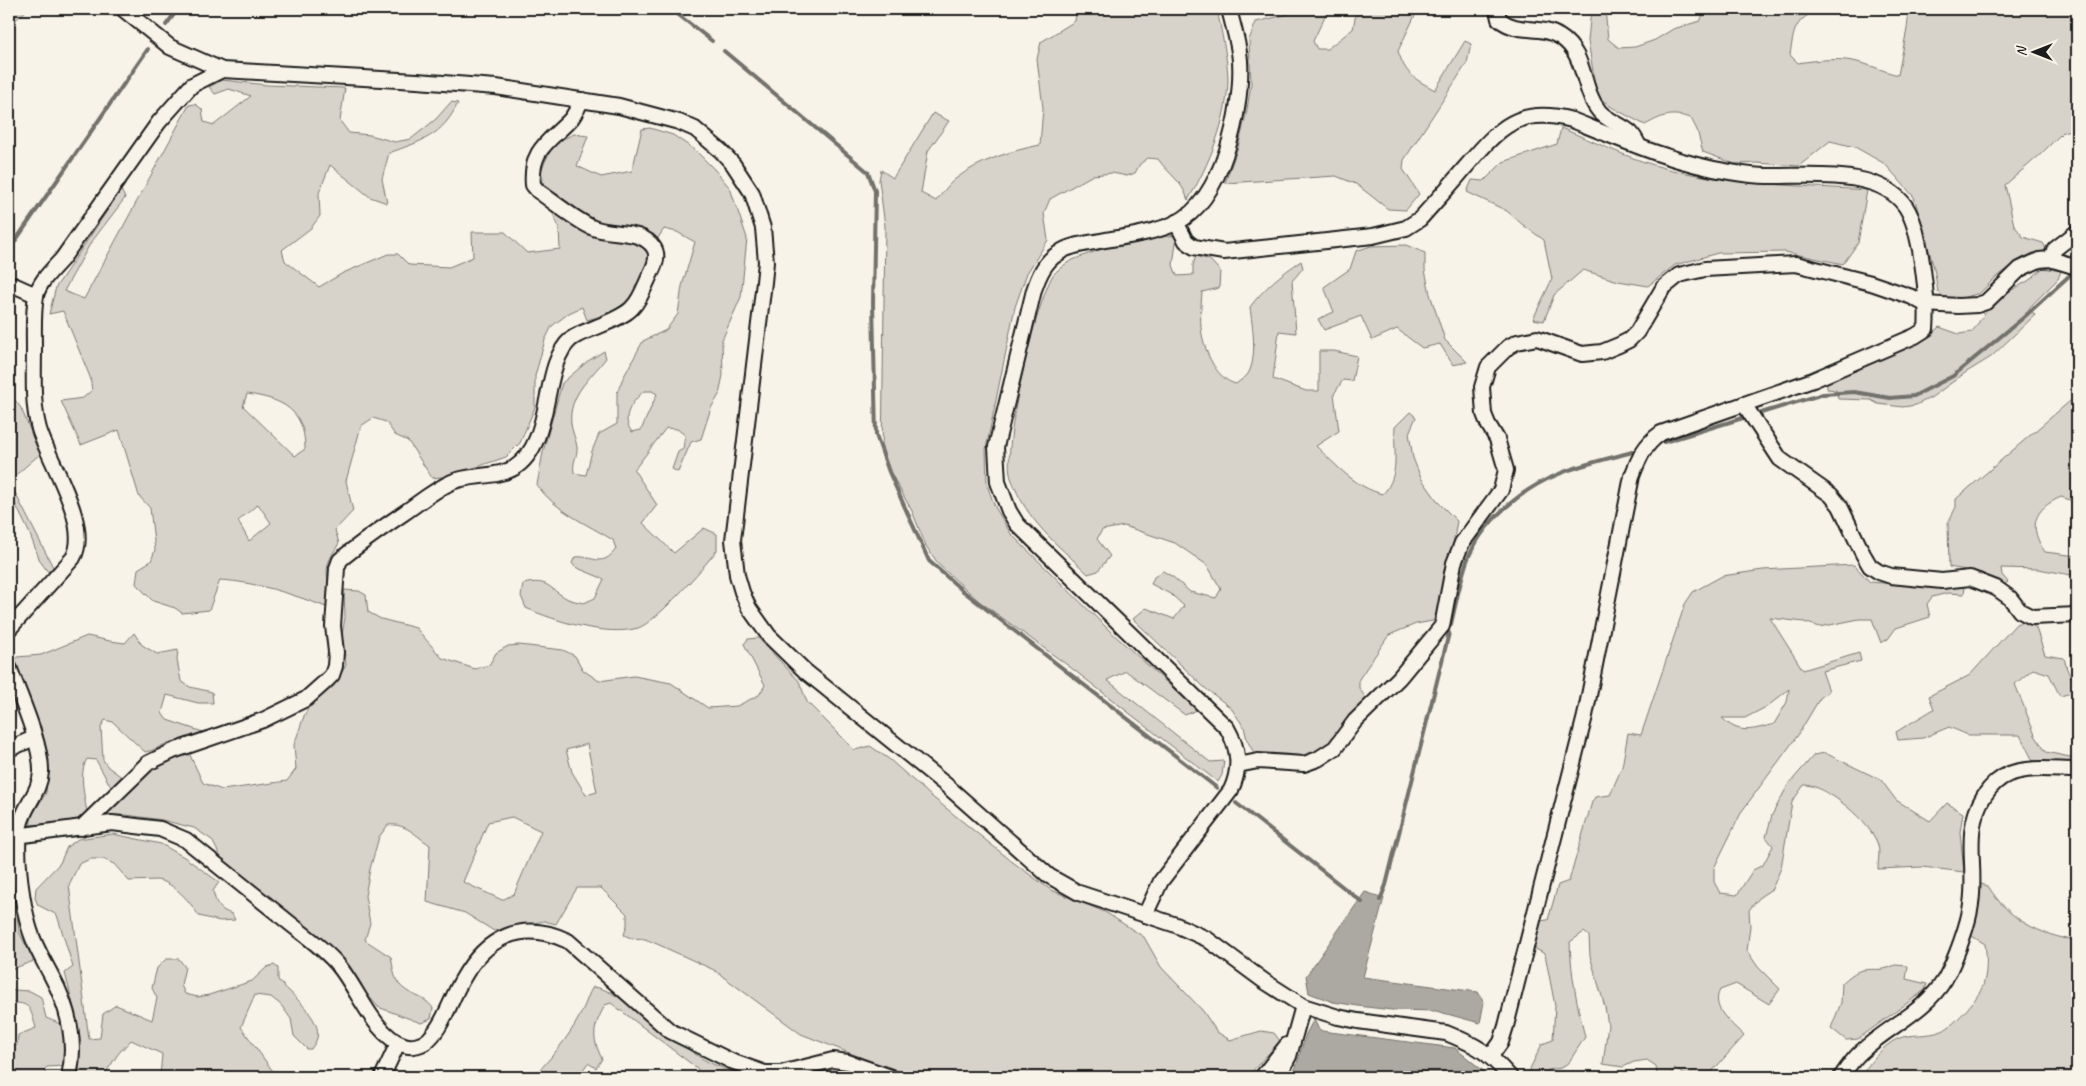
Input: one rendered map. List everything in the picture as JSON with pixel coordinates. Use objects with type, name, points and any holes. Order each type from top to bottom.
[{"type":"street","points":[[123,9],[170,47],[222,70],[426,81],[496,87],[582,100],[659,115],[695,130],[721,151],[733,164],[752,193],[763,228],[766,262],[733,540],[737,575],[742,592],[758,622],[775,643],[805,671],[946,785],[1049,876],[1079,893],[1176,925],[1207,939],[1264,981],[1303,1006],[1358,1021],[1446,1033],[1476,1046],[1492,1056],[1510,1077]]},
{"type":"street","points":[[1145,915],[1161,881],[1231,790],[1237,775],[1238,765],[1234,740],[1227,728],[1017,524],[1003,498],[998,482],[996,461],[999,429],[1040,272],[1059,252],[1149,231],[1176,222],[1202,202],[1212,186],[1234,123],[1240,93],[1240,59],[1229,9]]},
{"type":"street","points":[[1497,9],[1499,19],[1513,28],[1554,33],[1563,39],[1573,50],[1582,67],[1593,102],[1598,110],[1605,117],[1631,133],[1640,146]]},
{"type":"street","points":[[9,629],[73,558],[79,542],[78,526],[64,487],[39,429],[35,409],[36,295],[45,279],[62,259],[159,122],[192,85],[222,70]]},
{"type":"street","points":[[80,828],[148,763],[173,752],[263,720],[306,699],[324,683],[332,675],[335,666],[336,652],[333,626],[336,568],[340,560],[435,490],[454,481],[504,472],[515,467],[527,456],[535,442],[562,350],[571,339],[582,332],[624,316],[639,300],[656,264],[655,248],[646,239],[592,228],[533,186],[534,165],[544,143],[571,119],[582,100]]},
{"type":"street","points":[[1176,222],[1186,240],[1194,246],[1224,252],[1328,242],[1392,232],[1406,228],[1420,218],[1499,130],[1532,116],[1557,116],[1572,120],[1666,157],[1706,168],[1765,176],[1858,179],[1878,185],[1895,196],[1905,207],[1914,224],[1923,270],[1926,329],[1915,336],[1813,380],[1660,433],[1647,444],[1638,461],[1632,476],[1585,716],[1506,1026],[1501,1042],[1492,1056]]},
{"type":"street","points":[[2050,259],[2055,249],[2077,232]]},
{"type":"street","points":[[1238,765],[1258,761],[1304,764],[1318,759],[1335,748],[1355,721],[1400,678],[1442,626],[1454,563],[1462,543],[1501,490],[1506,470],[1497,440],[1484,414],[1482,402],[1483,378],[1488,367],[1517,342],[1537,338],[1582,354],[1602,352],[1629,340],[1637,332],[1664,288],[1679,275],[1705,269],[1796,264],[1871,283],[1912,297],[1925,304],[1977,305],[1986,302],[2020,269],[2039,260],[2050,259],[2077,266]]},
{"type":"street","points":[[9,283],[36,295]]},
{"type":"street","points":[[1744,404],[1780,459],[1830,495],[1840,506],[1870,566],[1879,572],[1891,576],[1942,581],[1970,578],[1996,588],[2010,598],[2020,612],[2032,616],[2048,617],[2077,615]]},
{"type":"street","points":[[9,666],[40,754],[41,772],[38,787],[14,836],[22,895],[27,922],[40,955],[68,1010],[73,1057],[69,1077]]},
{"type":"street","points":[[9,749],[34,738]]},
{"type":"street","points":[[1841,1077],[1862,1051],[1912,1016],[1931,998],[1945,978],[1966,926],[1971,906],[1974,883],[1970,842],[1972,823],[1987,792],[2003,777],[2029,769],[2077,770]]},
{"type":"street","points":[[14,836],[112,823],[160,829],[186,840],[337,963],[373,1018],[390,1039],[398,1043],[412,1046],[422,1044],[428,1040],[462,980],[486,947],[518,932],[531,931],[556,935],[568,940],[670,1031],[731,1061],[766,1073],[781,1073],[832,1060],[848,1062],[891,1077]]},
{"type":"street","points":[[1278,1077],[1289,1056],[1303,1006]]},
{"type":"street","points":[[1262,1077],[1283,1052],[1295,1032]]},
{"type":"street","points":[[382,1077],[398,1043]]},
{"type":"shaded area","points":[[9,9],[28,9],[10,25],[9,32]]},
{"type":"shaded area","points":[[1077,9],[1217,9],[1228,77],[1225,109],[1210,157],[1188,200],[1179,182],[1158,159],[1148,158],[1140,164],[1135,173],[1127,176],[1112,173],[1093,175],[1050,199],[1044,213],[1048,240],[1027,273],[1015,307],[986,449],[987,485],[995,507],[1011,534],[1110,631],[1197,710],[1185,715],[1126,671],[1107,680],[1210,762],[1224,761],[1222,775],[1218,782],[1070,667],[979,601],[939,565],[926,546],[912,511],[882,457],[885,226],[879,180],[881,170],[893,178],[933,113],[949,121],[928,151],[921,193],[936,201],[954,180],[973,167],[1017,150],[1040,145],[1043,108],[1037,59],[1041,42],[1075,21]]},
{"type":"shaded area","points":[[1309,9],[1323,9],[1326,14],[1313,41],[1317,49],[1327,49],[1353,29],[1355,18],[1360,9],[1418,9],[1398,51],[1407,71],[1435,90],[1465,41],[1471,44],[1467,63],[1404,160],[1403,169],[1419,194],[1406,210],[1388,209],[1356,184],[1336,176],[1225,183],[1239,144],[1247,110],[1251,84],[1249,40],[1256,22]]},
{"type":"shaded area","points":[[1591,9],[1605,9],[1608,39],[1619,48],[1635,47],[1655,40],[1673,29],[1700,21],[1706,9],[1819,9],[1804,18],[1794,32],[1790,55],[1798,63],[1821,60],[1847,60],[1866,64],[1898,75],[1909,9],[2077,9],[2077,128],[2063,132],[2005,185],[2014,225],[2023,237],[2043,243],[2047,250],[2022,258],[1993,280],[1980,293],[1962,298],[1944,297],[1938,292],[1934,268],[1914,197],[1885,164],[1855,147],[1830,141],[1799,166],[1757,163],[1735,164],[1703,152],[1697,130],[1691,118],[1667,115],[1645,125],[1613,108],[1597,96],[1588,41]]},
{"type":"shaded area","points":[[222,80],[267,85],[345,88],[340,121],[349,133],[370,135],[395,142],[411,139],[436,119],[451,102],[458,103],[452,114],[438,131],[421,141],[389,153],[382,179],[387,203],[370,197],[330,165],[319,193],[320,216],[311,228],[282,250],[285,261],[319,287],[343,273],[388,254],[398,254],[409,265],[449,267],[473,257],[472,232],[505,232],[527,253],[560,249],[559,228],[552,211],[561,198],[544,185],[541,170],[554,143],[574,134],[588,136],[577,166],[601,177],[632,171],[642,129],[650,128],[673,135],[695,150],[714,169],[730,188],[747,238],[741,297],[722,340],[723,375],[719,395],[711,408],[701,439],[691,442],[678,472],[672,469],[678,452],[683,449],[685,435],[677,429],[666,428],[634,470],[657,505],[643,523],[674,553],[704,528],[717,534],[717,550],[702,569],[657,616],[638,628],[625,630],[597,629],[551,618],[526,608],[521,596],[523,584],[539,582],[544,583],[568,599],[584,603],[595,598],[604,579],[575,567],[572,563],[575,557],[601,560],[611,555],[616,549],[613,540],[562,510],[537,485],[543,452],[562,383],[588,361],[604,351],[606,358],[581,388],[573,404],[571,414],[571,424],[577,447],[574,473],[586,475],[592,451],[599,434],[617,424],[617,393],[643,341],[666,330],[678,314],[682,286],[695,242],[677,232],[664,229],[650,250],[651,260],[640,285],[619,311],[587,320],[582,307],[569,313],[552,326],[545,340],[535,376],[535,407],[520,443],[506,457],[450,476],[432,478],[408,441],[395,435],[386,422],[373,418],[361,426],[346,481],[353,511],[335,530],[339,543],[328,564],[327,575],[330,596],[326,607],[274,589],[220,580],[209,610],[182,613],[175,608],[153,601],[136,584],[138,569],[151,561],[155,550],[150,508],[139,496],[119,430],[81,445],[61,401],[83,398],[92,390],[90,377],[63,311],[49,314],[56,287],[121,190],[125,198],[90,244],[64,291],[84,299],[189,105],[195,104],[202,109],[204,122],[214,125],[251,96],[229,89],[215,94],[209,87]],"holes":[[[644,391],[652,391],[657,394],[641,430],[632,432],[627,421],[627,415],[635,400]],[[247,394],[271,399],[290,409],[301,425],[305,449],[295,456],[243,406]],[[258,504],[271,523],[249,541],[238,521]]]},
{"type":"shaded area","points":[[1561,128],[1638,160],[1686,173],[1753,183],[1867,190],[1858,243],[1843,264],[1785,252],[1718,253],[1675,265],[1648,286],[1618,281],[1583,270],[1554,295],[1544,321],[1533,319],[1552,279],[1544,240],[1507,211],[1467,192],[1472,180],[1484,181],[1503,162],[1557,144]]},
{"type":"shaded area","points":[[1177,235],[1173,265],[1177,276],[1193,275],[1193,265],[1196,256],[1210,260],[1220,271],[1219,288],[1202,292],[1201,327],[1207,353],[1214,366],[1224,378],[1236,384],[1248,374],[1253,359],[1254,341],[1250,307],[1273,282],[1301,261],[1303,268],[1292,281],[1296,333],[1279,331],[1273,379],[1306,391],[1319,391],[1319,351],[1334,351],[1357,356],[1352,381],[1343,380],[1334,394],[1339,431],[1316,446],[1355,481],[1364,487],[1383,494],[1389,486],[1394,470],[1395,427],[1410,412],[1416,417],[1409,433],[1413,458],[1421,478],[1439,503],[1457,521],[1444,598],[1433,621],[1416,624],[1389,635],[1359,679],[1359,688],[1368,701],[1356,712],[1345,729],[1331,744],[1311,755],[1255,755],[1247,740],[1244,727],[1231,708],[1205,688],[1133,619],[1146,608],[1174,619],[1184,606],[1172,595],[1151,584],[1154,577],[1163,571],[1190,592],[1216,598],[1221,589],[1207,565],[1175,543],[1124,526],[1102,530],[1097,539],[1110,556],[1098,571],[1088,574],[1034,520],[1025,507],[1011,478],[1009,462],[1015,408],[1038,314],[1053,275],[1069,262],[1099,250],[1132,242]]},
{"type":"shaded area","points":[[1406,245],[1425,253],[1425,270],[1430,294],[1445,340],[1467,362],[1453,365],[1440,344],[1422,348],[1397,329],[1372,340],[1361,316],[1324,330],[1318,319],[1334,312],[1324,287],[1350,269],[1356,251],[1371,246]]},
{"type":"shaded area","points":[[2043,268],[2061,271],[2058,279],[2029,308],[2035,315],[1991,357],[1932,397],[1916,405],[1903,407],[1878,404],[1871,400],[1838,399],[1836,390],[1827,389],[1827,380],[1927,338],[1939,327],[1959,334],[1972,332],[1994,300],[2028,281]]},
{"type":"shaded area","points":[[9,392],[21,408],[40,454],[9,481]]},
{"type":"shaded area","points":[[2077,395],[2077,512],[2073,501],[2061,497],[2044,507],[2039,513],[2035,527],[2036,535],[2045,552],[2077,556],[2077,576],[2038,569],[2001,568],[2002,575],[2008,582],[2002,586],[1982,573],[1949,567],[1948,523],[1956,507],[1956,499]]},
{"type":"shaded area","points":[[9,481],[53,567],[48,572],[40,561],[13,499],[9,500]]},
{"type":"shaded area","points":[[1854,565],[1870,582],[1924,586],[1965,586],[1964,594],[1948,593],[1932,597],[1927,604],[1930,617],[1896,628],[1888,639],[1881,643],[1872,619],[1859,619],[1820,627],[1804,622],[1770,618],[1803,670],[1859,653],[1861,661],[1822,671],[1829,691],[1820,698],[1798,735],[1742,811],[1714,868],[1714,882],[1720,893],[1737,895],[1753,870],[1763,865],[1773,846],[1766,837],[1772,815],[1788,785],[1814,755],[1825,753],[1881,780],[1896,800],[1930,821],[1947,803],[1963,813],[1960,832],[1964,872],[1922,867],[1878,869],[1878,845],[1867,827],[1836,798],[1813,786],[1804,785],[1792,802],[1781,868],[1772,889],[1761,896],[1749,910],[1750,926],[1747,951],[1758,967],[1780,989],[1769,1004],[1736,984],[1720,990],[1718,1003],[1720,1009],[1728,1021],[1744,1036],[1707,1077],[1686,1077],[1675,1068],[1669,1077],[1657,1077],[1656,1066],[1647,1060],[1634,1062],[1623,1067],[1603,1064],[1608,1025],[1605,1007],[1590,956],[1589,936],[1584,932],[1570,942],[1575,990],[1585,1037],[1569,1062],[1561,1068],[1548,1070],[1545,1077],[1526,1077],[1542,1044],[1553,1040],[1555,1006],[1545,954],[1532,947],[1539,921],[1548,920],[1558,885],[1569,881],[1592,802],[1595,797],[1610,795],[1622,767],[1628,733],[1641,735],[1685,604],[1693,592],[1722,576],[1763,570]],"holes":[[[1789,689],[1787,702],[1774,724],[1759,728],[1740,729],[1722,718],[1745,718],[1768,706]]]},
{"type":"shaded area","points":[[344,590],[359,591],[366,595],[368,612],[381,619],[416,628],[442,658],[475,669],[489,665],[496,653],[508,646],[519,645],[563,650],[575,656],[583,670],[599,681],[634,676],[671,683],[708,708],[737,706],[759,695],[765,685],[744,644],[748,639],[758,638],[799,681],[807,702],[855,750],[870,746],[889,759],[931,796],[1014,863],[1051,890],[1105,912],[1144,937],[1161,967],[1203,1011],[1217,1032],[1230,1040],[1261,1031],[1274,1033],[1280,1041],[1247,1077],[911,1077],[801,1034],[714,970],[645,939],[631,938],[624,935],[627,925],[627,914],[601,888],[577,888],[556,924],[544,921],[494,931],[465,913],[427,902],[430,845],[406,828],[394,825],[388,825],[379,837],[370,869],[365,896],[370,923],[365,940],[391,957],[396,978],[403,988],[425,1000],[433,1008],[431,1019],[421,1023],[378,1007],[335,956],[265,898],[248,881],[223,862],[212,840],[194,828],[162,820],[126,815],[105,815],[105,811],[161,761],[189,753],[203,783],[222,790],[287,781],[296,769],[294,745],[310,704],[334,686],[346,665],[342,634],[345,618]],"holes":[[[587,744],[597,792],[586,795],[572,772],[566,750]],[[512,817],[541,831],[514,894],[502,900],[463,882],[488,822]]]},
{"type":"shaded area","points":[[2026,620],[2036,628],[2045,655],[2064,658],[2075,686],[2072,693],[2060,696],[2049,674],[2033,669],[2015,684],[2035,735],[2046,752],[2070,757],[2077,756],[2077,763],[2033,761],[2020,735],[1968,735],[1949,727],[1923,738],[1898,740],[1896,732],[1934,709],[1929,696],[1970,675],[2016,624]]},
{"type":"shaded area","points":[[134,633],[142,645],[157,654],[178,650],[177,660],[181,681],[190,687],[212,692],[213,703],[198,703],[167,695],[162,713],[167,720],[203,732],[195,737],[168,743],[145,752],[113,722],[105,720],[101,727],[103,760],[108,767],[123,778],[112,789],[96,760],[87,759],[84,765],[83,778],[87,813],[77,821],[30,825],[33,814],[46,793],[49,760],[41,727],[13,664],[17,657],[41,655],[87,636],[125,643]]},
{"type":"shaded area","points":[[113,834],[161,844],[184,857],[219,882],[213,891],[215,900],[221,908],[232,914],[235,920],[220,921],[199,916],[187,899],[170,885],[157,880],[129,881],[114,864],[103,859],[90,859],[79,864],[69,885],[89,1039],[100,1038],[103,1014],[116,1005],[152,1020],[157,998],[152,988],[157,968],[166,959],[179,959],[185,967],[181,985],[185,994],[198,997],[252,981],[267,967],[274,965],[278,968],[278,980],[304,1007],[318,1031],[317,1038],[311,1049],[307,1049],[294,1036],[291,1019],[281,1005],[271,997],[255,995],[241,1027],[277,1077],[160,1077],[162,1054],[131,1040],[118,1054],[103,1077],[78,1077],[80,1063],[79,1037],[65,973],[73,967],[57,915],[38,905],[35,898],[36,888],[60,863],[67,847],[78,839]]},
{"type":"shaded area","points":[[9,854],[11,857],[19,932],[34,961],[9,970]]},
{"type":"shaded area","points":[[1981,884],[1988,886],[2005,908],[2026,924],[2050,934],[2077,941],[2077,1077],[1860,1077],[1876,1056],[1891,1042],[1902,1037],[1931,1034],[1947,1028],[1960,1017],[1982,988],[1985,978],[1985,944],[1970,935]]},
{"type":"shaded area","points":[[1365,892],[1384,898],[1363,977],[1478,992],[1484,1002],[1480,1023],[1436,1011],[1392,1010],[1333,1002],[1309,993],[1306,976]]},
{"type":"shaded area","points":[[1895,965],[1908,966],[1906,979],[1927,984],[1925,990],[1858,1039],[1846,1040],[1831,1028],[1841,1003],[1842,983],[1860,971],[1882,969]]},
{"type":"shaded area","points":[[593,987],[617,996],[631,1005],[704,1060],[748,1077],[694,1077],[698,1069],[611,1003],[605,1005],[596,1026],[596,1044],[602,1059],[596,1068],[588,1063],[582,1071],[581,1077],[545,1077],[539,1071],[569,1034],[579,1018]]},
{"type":"shaded area","points":[[14,990],[30,991],[41,997],[46,1018],[58,1023],[64,1031],[66,1037],[66,1056],[64,1066],[47,1067],[44,1070],[47,1077],[9,1077],[9,1049],[17,1045],[18,1035],[36,1028],[31,1011],[26,1005],[9,1003],[9,993]]},
{"type":"shaded area","points":[[1314,1019],[1318,1028],[1322,1031],[1455,1048],[1491,1077],[1291,1077],[1306,1034]]},
{"type":"waterway","points":[[166,25],[178,9]]},
{"type":"waterway","points":[[671,9],[712,41]]},
{"type":"waterway","points":[[9,250],[148,49]]},
{"type":"waterway","points":[[724,51],[868,172],[875,191],[873,304],[876,435],[889,472],[929,561],[963,591],[1217,788]]},
{"type":"waterway","points":[[1761,413],[1823,394],[1854,392],[1890,398],[1914,396],[1953,376],[2023,318],[2070,275]]},
{"type":"waterway","points":[[1664,442],[1743,418]]},
{"type":"waterway","points":[[1451,624],[1467,561],[1482,533],[1504,508],[1545,480],[1586,464],[1632,452]]},
{"type":"waterway","points":[[1380,900],[1386,885],[1449,633]]},
{"type":"waterway","points":[[1236,803],[1362,902]]}]
